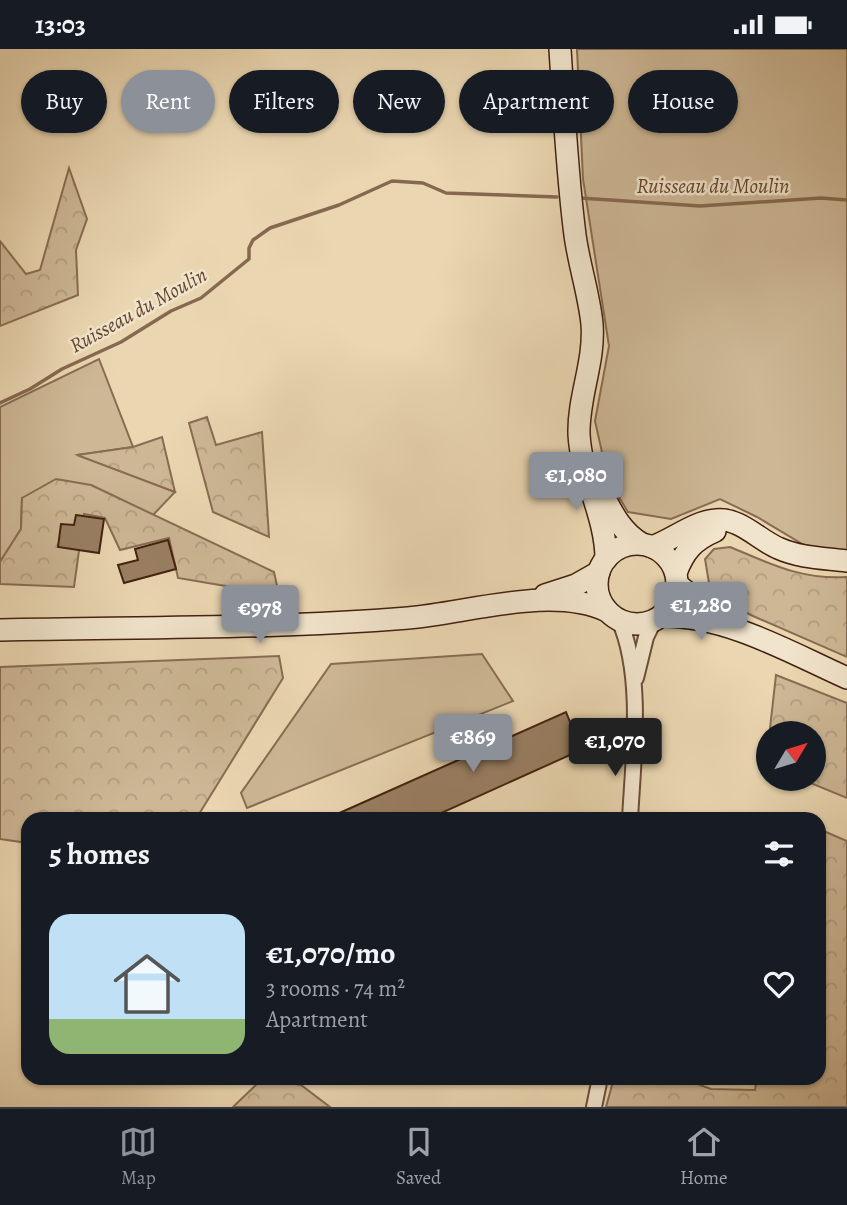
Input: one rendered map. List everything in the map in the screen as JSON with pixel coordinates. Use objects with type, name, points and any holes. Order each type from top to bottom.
[{"type":"main road","points":[[560,49],[569,188],[575,237],[592,323],[591,360],[580,408],[579,436],[604,533],[597,592],[613,616]]},
{"type":"main road","points":[[584,461],[616,519],[631,538],[669,559],[677,579],[705,607],[744,632],[847,678]]},
{"type":"main road","points":[[516,603],[569,587],[624,546],[647,545],[705,521],[723,519],[776,548],[800,556],[847,561]]},
{"type":"main road","points":[[659,618],[673,604],[677,579],[687,549],[713,532],[738,526]]},
{"type":"main road","points":[[0,630],[313,623],[410,618],[516,603],[578,602],[592,604],[636,625],[659,618],[688,617],[744,632]]},
{"type":"street","points":[[613,616],[627,645],[634,686],[630,812]]},
{"type":"street","points":[[634,686],[646,637],[659,618]]},
{"type":"street","points":[[594,1107],[599,1085]]},
{"type":"green space","points":[[577,49],[847,49],[847,553],[804,545],[720,499],[671,519],[628,512],[608,479],[595,421],[609,346],[583,179],[581,133],[614,133],[614,70],[578,70]]},
{"type":"green space","points":[[69,168],[87,219],[76,250],[78,295],[0,326],[0,241],[26,274],[40,270]]},
{"type":"green space","points":[[99,359],[133,447],[78,455],[175,492],[153,515],[91,485],[22,498],[21,529],[0,562],[0,407]]},
{"type":"green space","points":[[207,417],[216,445],[262,432],[269,537],[213,512],[189,423]]},
{"type":"green space","points":[[162,437],[175,492],[77,455],[133,447]]},
{"type":"green space","points":[[56,479],[91,485],[274,572],[279,595],[178,578],[169,538],[120,550],[105,518],[84,514],[74,587],[0,584],[0,562],[21,529],[22,498]]},
{"type":"green space","points":[[730,547],[773,565],[801,573],[847,577],[847,657],[711,595],[705,559],[714,549]]},
{"type":"green space","points":[[482,654],[513,701],[247,808],[241,793],[331,664]]},
{"type":"green space","points":[[279,656],[283,678],[200,812],[21,812],[21,842],[0,839],[0,667]]},
{"type":"green space","points":[[776,675],[847,703],[847,798],[826,789],[826,721],[770,721]]},
{"type":"green space","points":[[826,832],[847,841],[847,1107],[606,1107],[612,1085],[700,1085],[711,1089],[755,1090],[756,1085],[826,1085]]},
{"type":"green space","points":[[256,1085],[301,1085],[330,1107],[233,1107]]},
{"type":"building","points":[[76,515],[104,519],[99,553],[58,547],[61,524],[74,525]]},
{"type":"building","points":[[168,540],[176,569],[124,583],[118,565],[138,560],[135,549]]},
{"type":"building","points":[[566,712],[581,750],[444,812],[342,812]]},
{"type":"waterway","name":"Ruisseau du Moulin","points":[[0,403],[30,389],[62,369],[121,342],[171,311],[201,298],[249,259],[249,248],[253,240],[270,228],[339,205],[392,181],[423,183],[446,193],[557,197]]},
{"type":"waterway","name":"Ruisseau du Moulin","points":[[580,198],[700,206],[821,198],[847,200]]}]
